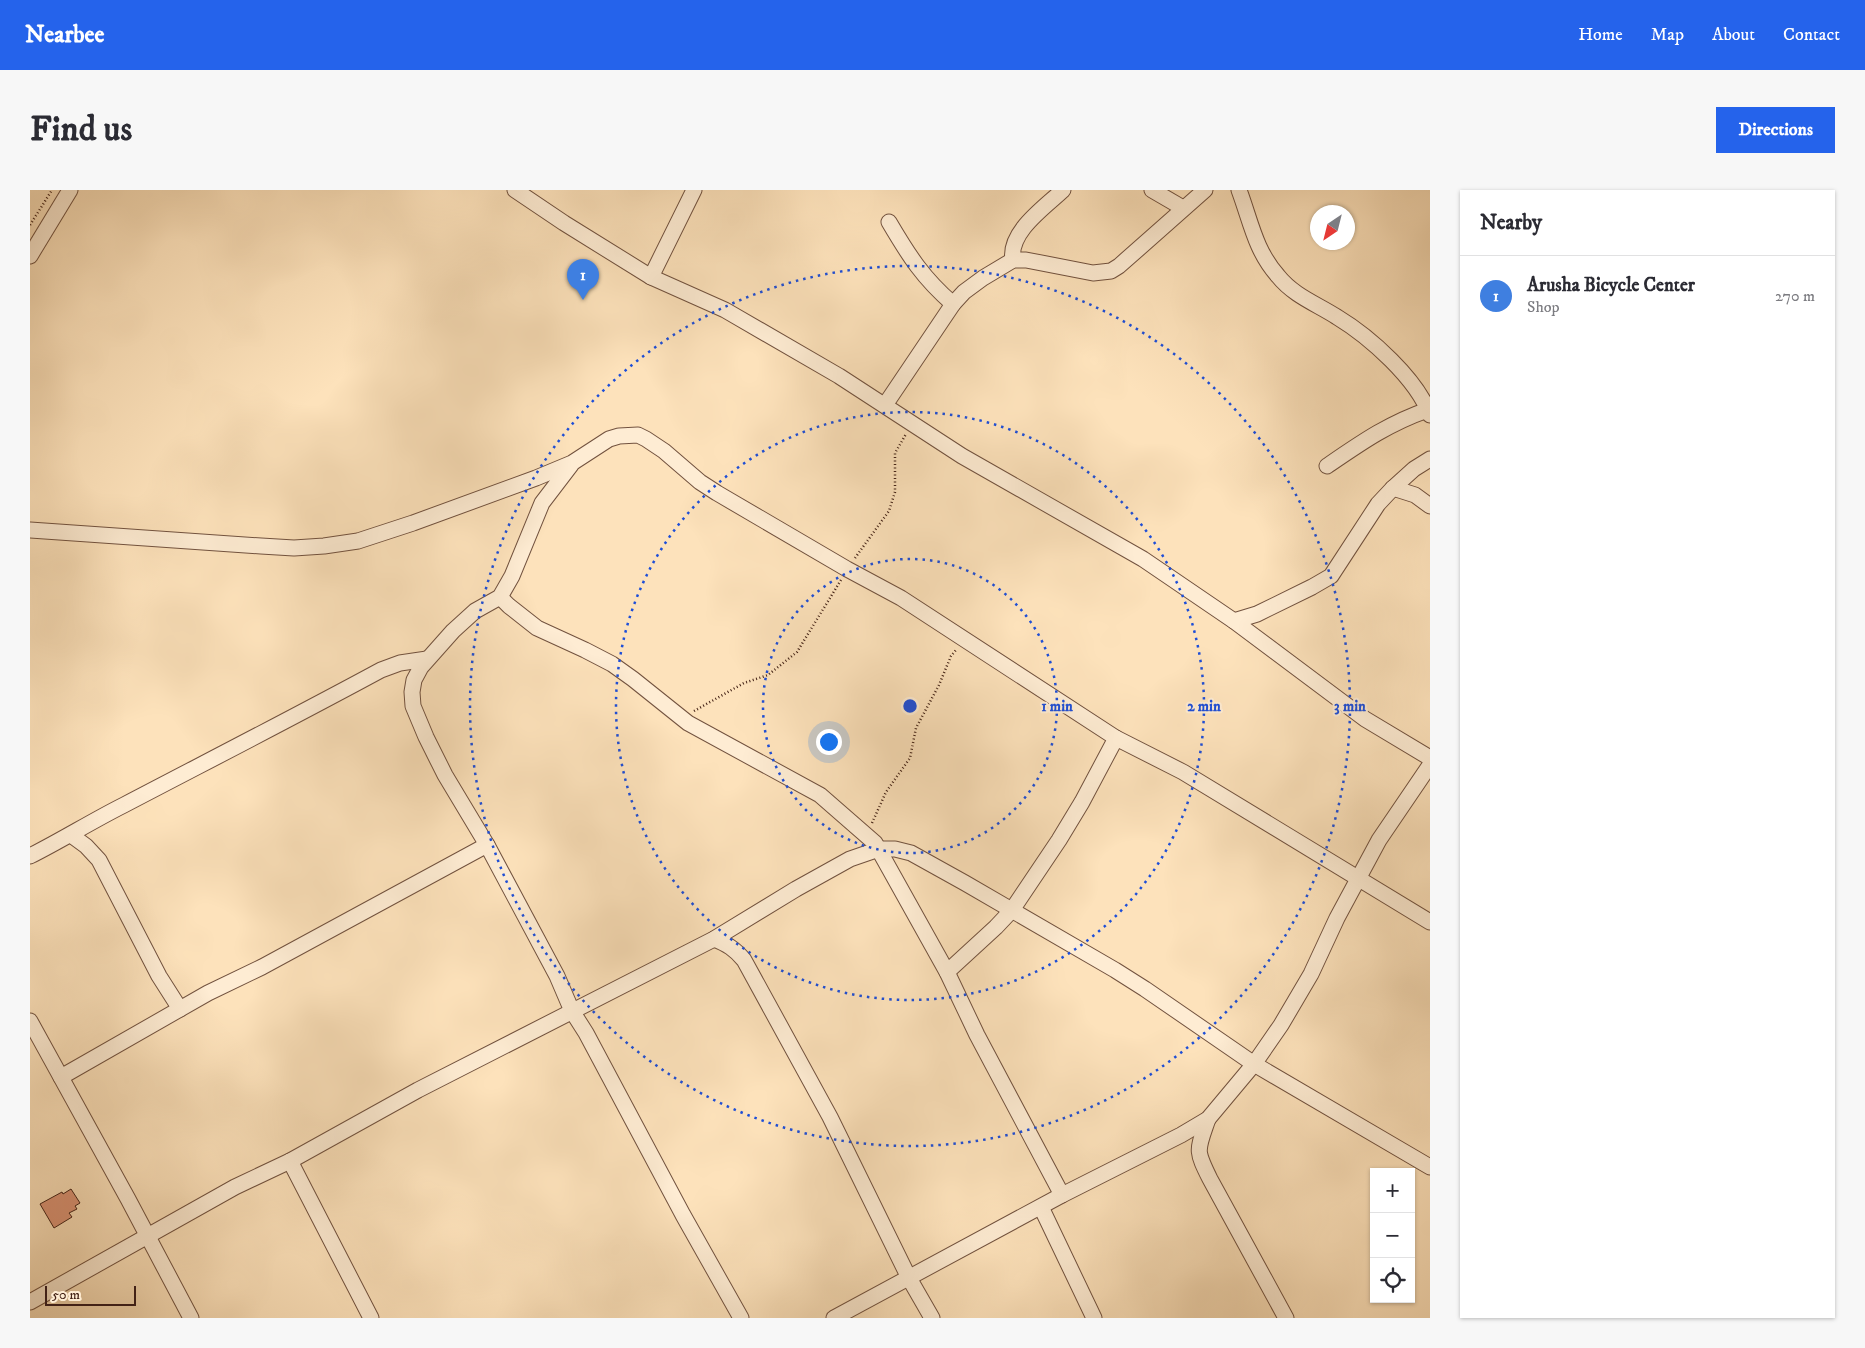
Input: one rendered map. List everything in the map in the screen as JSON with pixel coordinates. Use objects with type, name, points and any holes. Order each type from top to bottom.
[{"type":"street","points":[[30,256],[70,190]]},
{"type":"street","points":[[515,190],[651,277],[725,310],[886,405],[912,424],[999,478],[1143,559],[1234,620],[1365,719],[1430,758]]},
{"type":"street","points":[[651,277],[694,190]]},
{"type":"street","points":[[1014,260],[1012,253],[1024,226],[1063,190]]},
{"type":"street","points":[[1152,190],[1183,208]]},
{"type":"street","points":[[886,405],[953,304],[964,292],[983,278],[1014,260],[1026,260],[1093,273],[1111,271],[1125,262],[1205,190]]},
{"type":"street","points":[[1239,190],[1259,249],[1278,277],[1303,298],[1335,316],[1361,334],[1397,367],[1413,385],[1429,411],[1401,419],[1380,430],[1327,466]]},
{"type":"street","points":[[889,222],[920,271],[953,304]]},
{"type":"street","points":[[30,530],[269,546],[324,546],[358,541],[536,478],[572,463],[609,439],[619,436],[638,435],[664,451],[700,482],[847,569],[901,598],[1116,738],[1182,772],[1430,922]]},
{"type":"street","points":[[1234,620],[1257,614],[1331,576],[1378,504],[1414,469],[1430,458]]},
{"type":"street","points":[[572,463],[542,503],[512,576],[500,597],[475,611],[463,621],[421,667],[414,680],[412,692],[413,706],[445,775],[487,845],[557,976],[572,1011],[741,1318]]},
{"type":"street","points":[[1393,488],[1415,495],[1430,506]]},
{"type":"street","points":[[500,597],[537,628],[612,664],[688,723],[820,795],[867,835],[879,848],[947,972],[977,1035],[1062,1196]]},
{"type":"street","points":[[30,856],[123,805],[381,670],[400,663],[427,660]]},
{"type":"street","points":[[947,972],[980,943],[1012,910],[1068,825],[1116,738]]},
{"type":"street","points":[[834,1318],[1208,1119],[1254,1064],[1298,997],[1358,878],[1380,840],[1430,765]]},
{"type":"street","points":[[71,835],[86,846],[99,860],[160,976],[180,1009]]},
{"type":"street","points":[[61,1077],[208,993],[262,967],[487,845]]},
{"type":"street","points":[[30,1302],[147,1236],[235,1188],[290,1161],[418,1090],[714,939],[796,889],[850,859],[879,848],[895,848],[911,853],[1012,910],[1145,989],[1254,1064],[1430,1167]]},
{"type":"street","points":[[714,939],[728,944],[744,960],[830,1116],[909,1278],[932,1318]]},
{"type":"street","points":[[30,1021],[191,1318]]},
{"type":"street","points":[[1208,1119],[1199,1144],[1199,1157],[1286,1318]]},
{"type":"street","points":[[290,1161],[371,1318]]},
{"type":"street","points":[[1041,1207],[1094,1318]]},
{"type":"path","points":[[30,225],[52,190]]},
{"type":"path","points":[[688,723],[692,712],[740,685],[768,675],[792,658],[818,619],[847,569],[889,512],[893,504],[895,492],[895,453],[912,424]]},
{"type":"path","points":[[867,835],[886,792],[910,758],[916,728],[939,685],[951,656],[960,647],[971,642]]},
{"type":"building","points":[[71,1189],[80,1203],[75,1206],[77,1209],[69,1213],[72,1217],[54,1228],[40,1204]]},
{"type":"place","name":"Arusha Bicycle Center","points":[[583,300]]}]
